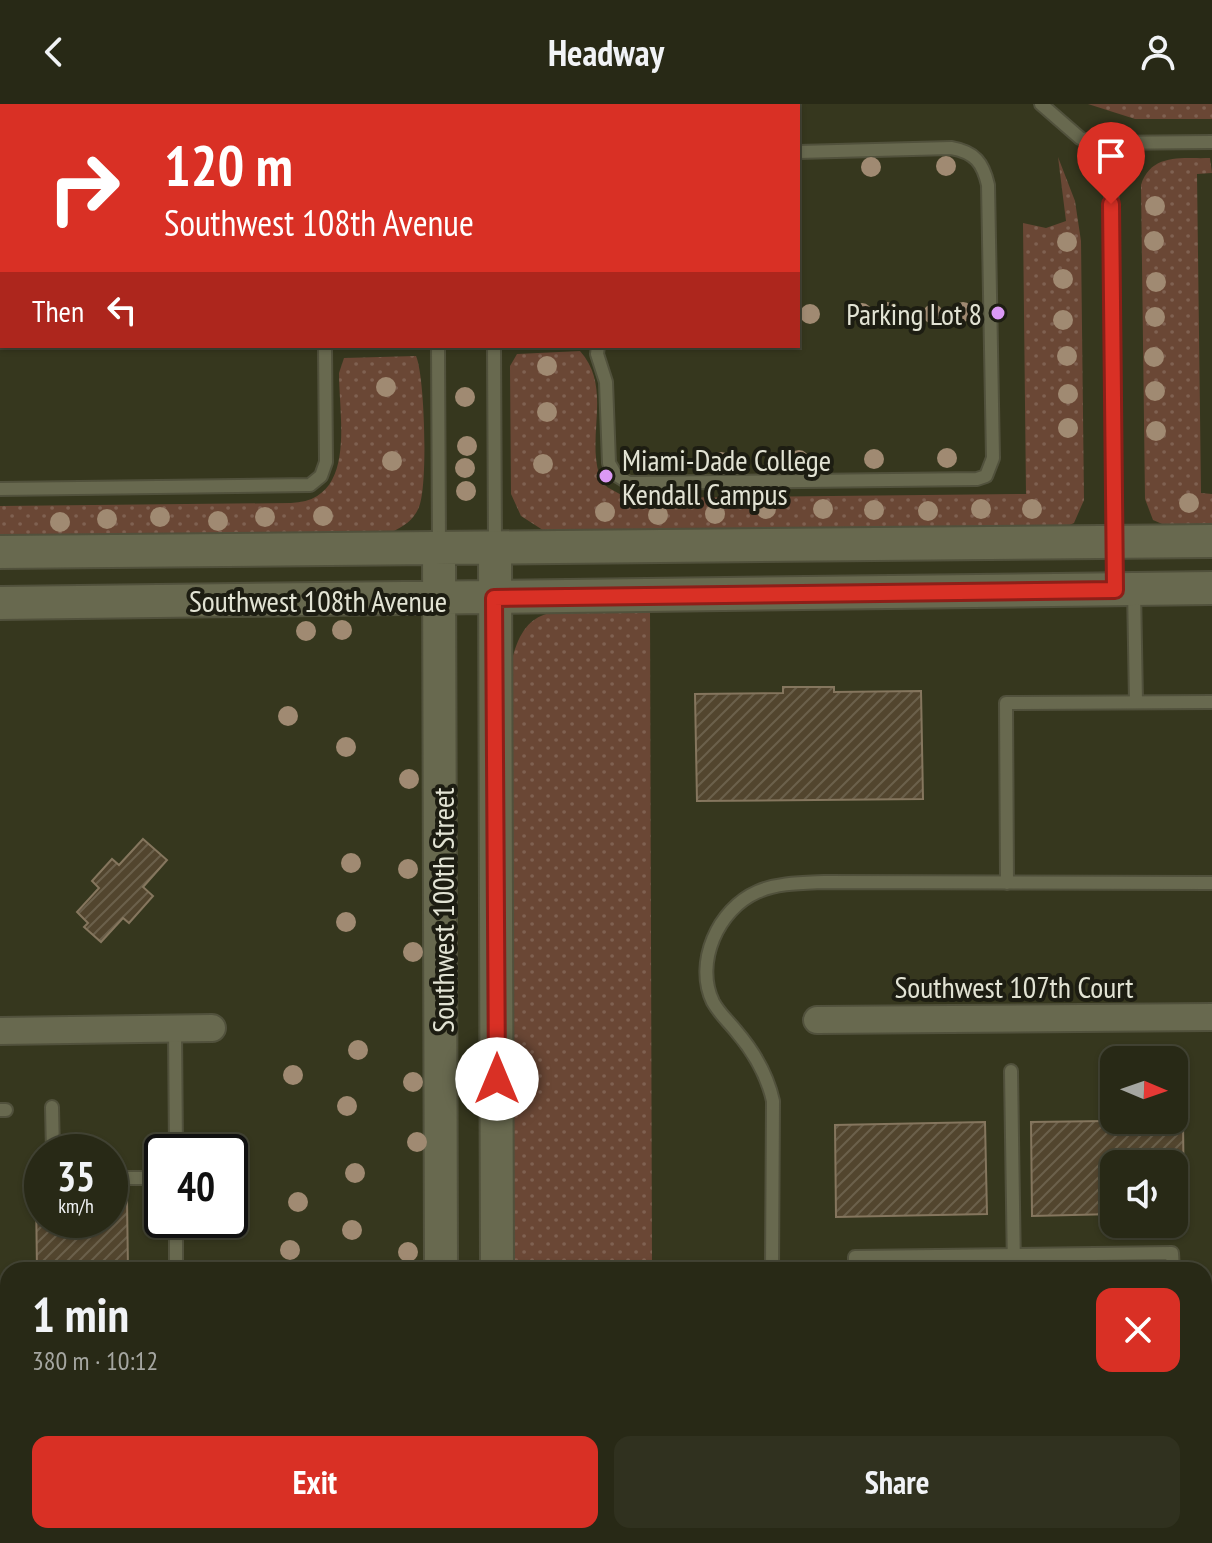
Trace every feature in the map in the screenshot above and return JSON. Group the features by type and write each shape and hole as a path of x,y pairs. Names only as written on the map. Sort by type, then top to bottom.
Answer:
{"street":[{"name":"Southwest 108th Avenue","path":"0,552 1212,541"},
{"name":"Southwest 100th Street","path":"495,549 497,1262"},
{"name":"Southwest 100th Street","path":"439,550 441,1262"},
{"name":"Southwest 108th Avenue","path":"0,603 1212,588"},
{"name":"Southwest 107th Court","path":"817,1020 1212,1017"},
{"path":"0,1031 212,1028"}],"lane":[{"path":"1041,104 1080,138 1111,144 1212,142"},
{"path":"1111,144 1114,542 1124,590 1136,702"},
{"path":"598,348 606,382 609,463 616,475 629,483 977,479 986,476 993,458 988,185 980,162 964,150 951,148 800,152"},
{"path":"0,489 310,485 321,476 326,462 325,348"},
{"path":"438,348 439,550"},
{"path":"494,348 495,549"},
{"path":"1007,883 1006,703 1212,702"},
{"path":"772,1262 773,1101 761,1066 710,993 707,960 718,929 738,904 774,887 824,882 1212,883"},
{"path":"175,1029 176,1134"},
{"path":"1011,1071 1014,1262"},
{"path":"52,1107 53,1134"},
{"path":"176,1238 176,1262"},
{"path":"855,1262 855,1257 1172,1253 1173,1262"}],"shaded area":[{"path":"1088,104 1212,104 1212,119 1135,119"},
{"path":"1058,157 1075,201 1081,241 1084,500 1074,523 1065,527 549,534 521,516 511,494 510,366 517,354 580,351 590,365 595,380 595,443 599,474 607,487 627,498 1026,494 1023,223 1046,228 1066,221"},
{"path":"1210,158 1212,173 1197,174 1201,493 1212,494 1212,527 1169,527 1153,520 1145,499 1141,185 1152,167 1160,163"},
{"path":"416,356 423,407 422,496 414,516 392,532 0,538 0,506 291,503 312,499 326,488 335,473 340,454 339,373 344,358"},
{"path":"650,609 652,1262 514,1262 511,665 524,630 533,621 557,611"}],"building":[{"path":"783,687 834,687 834,692 921,691 923,799 697,801 695,694 783,693"},
{"path":"143,839 167,860 143,887 153,896 129,923 123,918 101,942 84,927 88,923 77,912 99,888 92,881 112,859 119,865"},
{"path":"1100,1121 1100,1134 1183,1134 1183,1150 1100,1150 1100,1214 1032,1216 1031,1122"},
{"path":"985,1122 987,1214 836,1217 835,1125"},
{"path":"37,1238 128,1238 128,1262 37,1262"}],"place":[{"name":"Parking Lot 8","path":"998,313"},
{"name":"Miami-Dade College Kendall Campus","path":"606,476"}],"route":[{"path":"497,1079 494,598 748,592 1115,590 1111,204"}]}
